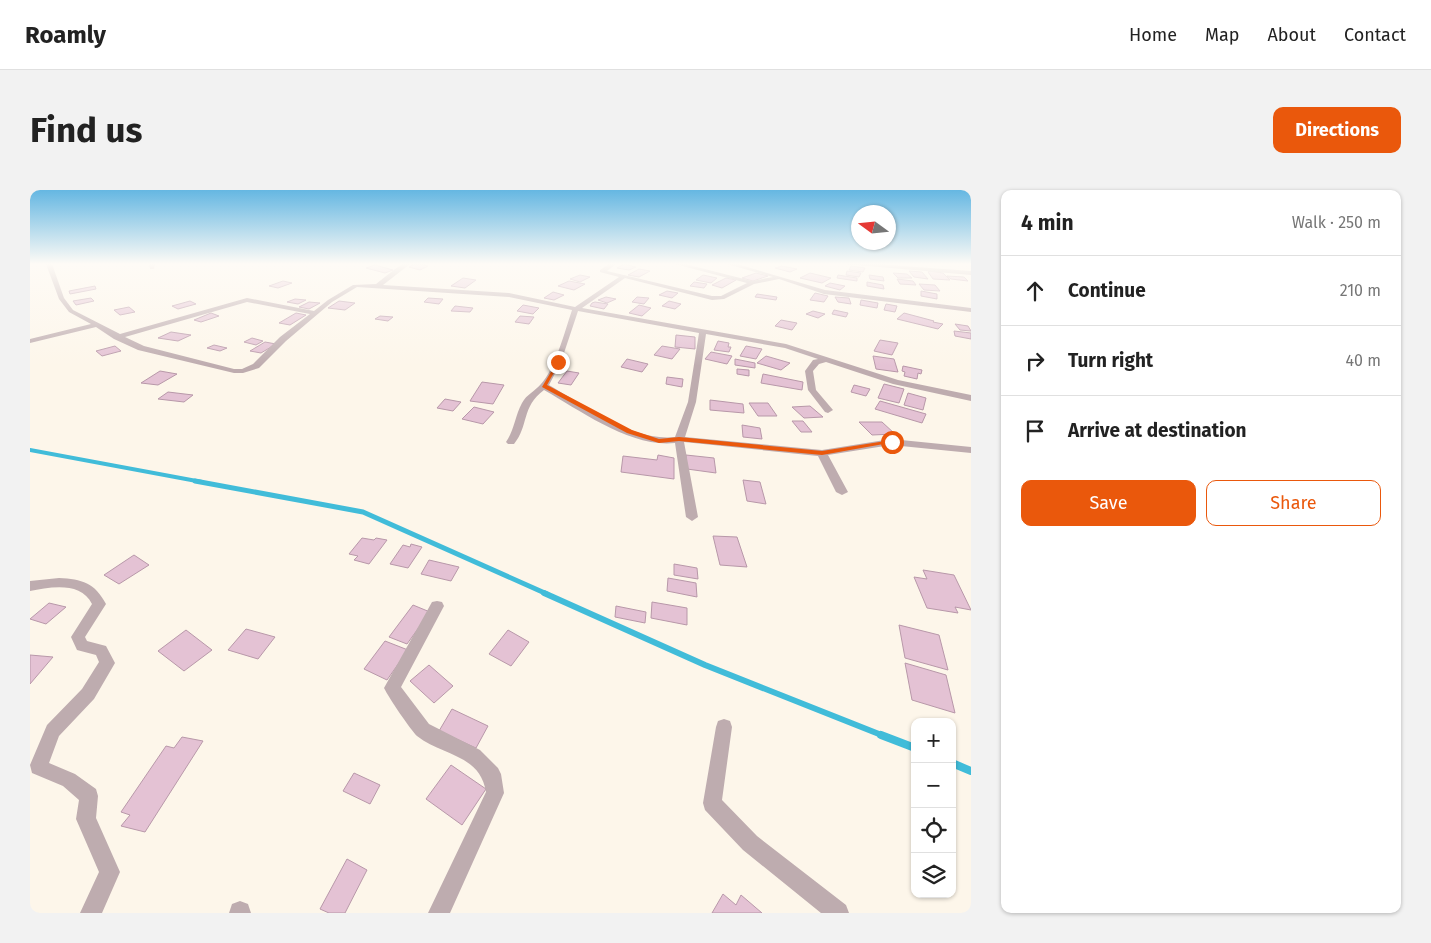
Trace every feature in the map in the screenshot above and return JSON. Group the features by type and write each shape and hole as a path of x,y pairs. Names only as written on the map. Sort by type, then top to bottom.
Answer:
{"street":[{"path":"61,298 71,311 141,348 225,370 244,371 256,366 283,339 335,298"},
{"path":"521,298 786,346 896,382 971,398"},
{"path":"511,442 516,436 519,420 526,402 544,386 560,355 576,309 593,298"},
{"path":"865,298 971,310"},
{"path":"117,337 247,300 315,313"},
{"path":"30,341 96,325"},
{"path":"692,517 679,439 692,402 703,331"},
{"path":"827,359 816,362 809,371 812,390 828,410"},
{"path":"544,386 630,432 659,441 679,439 822,453 892,442 971,450"},
{"path":"822,453 842,492"},
{"path":"30,586 50,583 70,584 87,588 97,595 99,604 78,637 82,646 100,650 108,663 88,694 53,731 38,767 69,780 89,796 86,819 110,872 91,913"},
{"path":"438,606 392,688 423,730 474,756 492,774 495,793 439,913"},
{"path":"724,727 712,803 750,843 838,913"}],"building":[{"path":"91,298 94,301 76,305 73,301"},
{"path":"428,298 443,299 439,304 424,302"},
{"path":"544,298 559,298 554,300"},
{"path":"604,298 616,299 607,303 598,300"},
{"path":"636,298 649,298 644,304 632,302"},
{"path":"760,298 777,298 776,300"},
{"path":"812,298 827,298 824,302 810,300"},
{"path":"835,298 849,298 851,304 838,302"},
{"path":"295,299 306,300 298,304 287,302"},
{"path":"861,300 878,303 877,308 860,305"},
{"path":"190,301 196,304 178,309 172,306"},
{"path":"339,301 355,303 345,310 328,308"},
{"path":"669,301 681,304 675,309 662,306"},
{"path":"309,302 320,303 309,309 299,307"},
{"path":"595,302 608,304 604,309 590,306"},
{"path":"886,304 897,306 895,312 884,310"},
{"path":"523,305 539,308 533,314 517,311"},
{"path":"639,305 651,308 642,316 629,313"},
{"path":"455,306 473,308 470,312 451,311"},
{"path":"129,307 135,312 120,315 114,310"},
{"path":"834,310 848,313 846,317 832,314"},
{"path":"813,311 825,314 818,318 806,314"},
{"path":"211,313 219,316 201,322 194,320"},
{"path":"296,313 306,315 290,325 279,323"},
{"path":"904,313 943,324 938,329 897,319"},
{"path":"380,316 393,317 388,321 375,319"},
{"path":"520,316 534,317 529,324 515,322"},
{"path":"781,320 797,323 792,330 775,326"},
{"path":"955,324 968,326 971,331 960,330"},
{"path":"954,331 971,333 971,339 955,336"},
{"path":"171,332 191,335 178,341 158,338"},
{"path":"676,335 695,337 695,349 675,347"},
{"path":"252,338 263,341 256,345 244,342"},
{"path":"880,340 898,343 892,355 874,351"},
{"path":"718,341 729,343 728,347 731,347 729,352 714,350"},
{"path":"265,342 276,344 261,353 250,351"},
{"path":"214,345 227,348 220,351 207,348"},
{"path":"115,346 121,351 102,356 96,351"},
{"path":"662,346 680,349 672,359 654,355"},
{"path":"746,346 762,349 756,359 740,356"},
{"path":"711,352 732,356 727,364 705,359"},
{"path":"766,356 790,363 781,370 757,363"},
{"path":"873,356 894,359 898,372 876,369"},
{"path":"627,359 648,364 642,372 621,367"},
{"path":"735,359 755,363 755,368 735,365"},
{"path":"903,366 922,370 921,374 918,373 917,379 904,376"},
{"path":"737,369 749,370 749,376 737,374"},
{"path":"160,371 177,374 158,385 141,383"},
{"path":"567,371 579,373 571,385 558,383"},
{"path":"763,374 803,382 802,390 761,383"},
{"path":"667,377 683,379 682,387 666,384"},
{"path":"482,382 504,385 493,404 470,401"},
{"path":"884,384 904,389 899,403 878,398"},
{"path":"854,385 870,389 866,396 851,392"},
{"path":"168,392 193,395 184,402 158,399"},
{"path":"908,393 926,398 923,410 904,405"},
{"path":"445,399 461,402 453,411 437,408"},
{"path":"710,400 743,404 744,413 710,410"},
{"path":"880,401 926,414 922,423 875,409"},
{"path":"749,403 768,403 777,416 758,416"},
{"path":"810,406 823,417 804,418 792,407"},
{"path":"474,407 494,412 483,424 462,419"},
{"path":"792,421 803,421 812,432 801,432"},
{"path":"859,422 882,422 895,434 872,435"},
{"path":"742,425 760,428 762,439 743,437"},
{"path":"658,455 674,458 674,479 621,472 623,456 657,460"},
{"path":"686,455 714,458 716,473 687,469"},
{"path":"743,480 760,482 766,504 747,501"},
{"path":"713,536 737,537 747,567 720,565"},
{"path":"362,538 387,540 369,564 354,560 358,556 349,554"},
{"path":"411,544 422,547 408,568 390,564 403,545 410,547"},
{"path":"134,555 149,565 119,584 104,575"},
{"path":"429,560 459,567 451,581 421,574"},
{"path":"674,564 697,568 698,579 674,575"},
{"path":"923,570 954,575 971,610 955,607 958,613 927,608 914,577 927,579"},
{"path":"668,578 696,583 697,597 667,591"},
{"path":"652,602 687,608 687,625 651,618"},
{"path":"49,603 66,607 46,624 30,619"},
{"path":"413,605 430,612 407,644 389,637"},
{"path":"616,606 646,612 645,623 615,617"},
{"path":"899,625 939,635 948,670 905,658"},
{"path":"246,629 275,637 258,659 228,650"},
{"path":"186,630 212,650 184,671 158,651"},
{"path":"508,630 529,642 511,666 489,654"},
{"path":"385,641 408,650 387,680 364,669"},
{"path":"30,655 53,657 30,684"},
{"path":"905,663 946,675 955,713 912,700"},
{"path":"429,665 453,686 434,703 410,681"},
{"path":"452,709 488,726 476,748 439,731"},
{"path":"182,737 203,741 145,832 121,826 130,815 121,812 166,746 174,748"},
{"path":"451,765 486,789 462,825 426,799"},
{"path":"354,773 380,785 370,804 343,791"},
{"path":"347,859 367,870 345,913 329,913 320,909"},
{"path":"723,894 736,905 741,895 762,913 712,913"}],"waterway":[{"path":"30,450 202,482"},
{"path":"195,481 363,512 547,594"},
{"path":"544,593 705,665 884,736"},
{"path":"881,735 911,746"},
{"path":"956,765 971,771"}],"route":[{"path":"558,362 544,386 580,407 630,432 659,441 679,439 822,453 892,442"}]}
